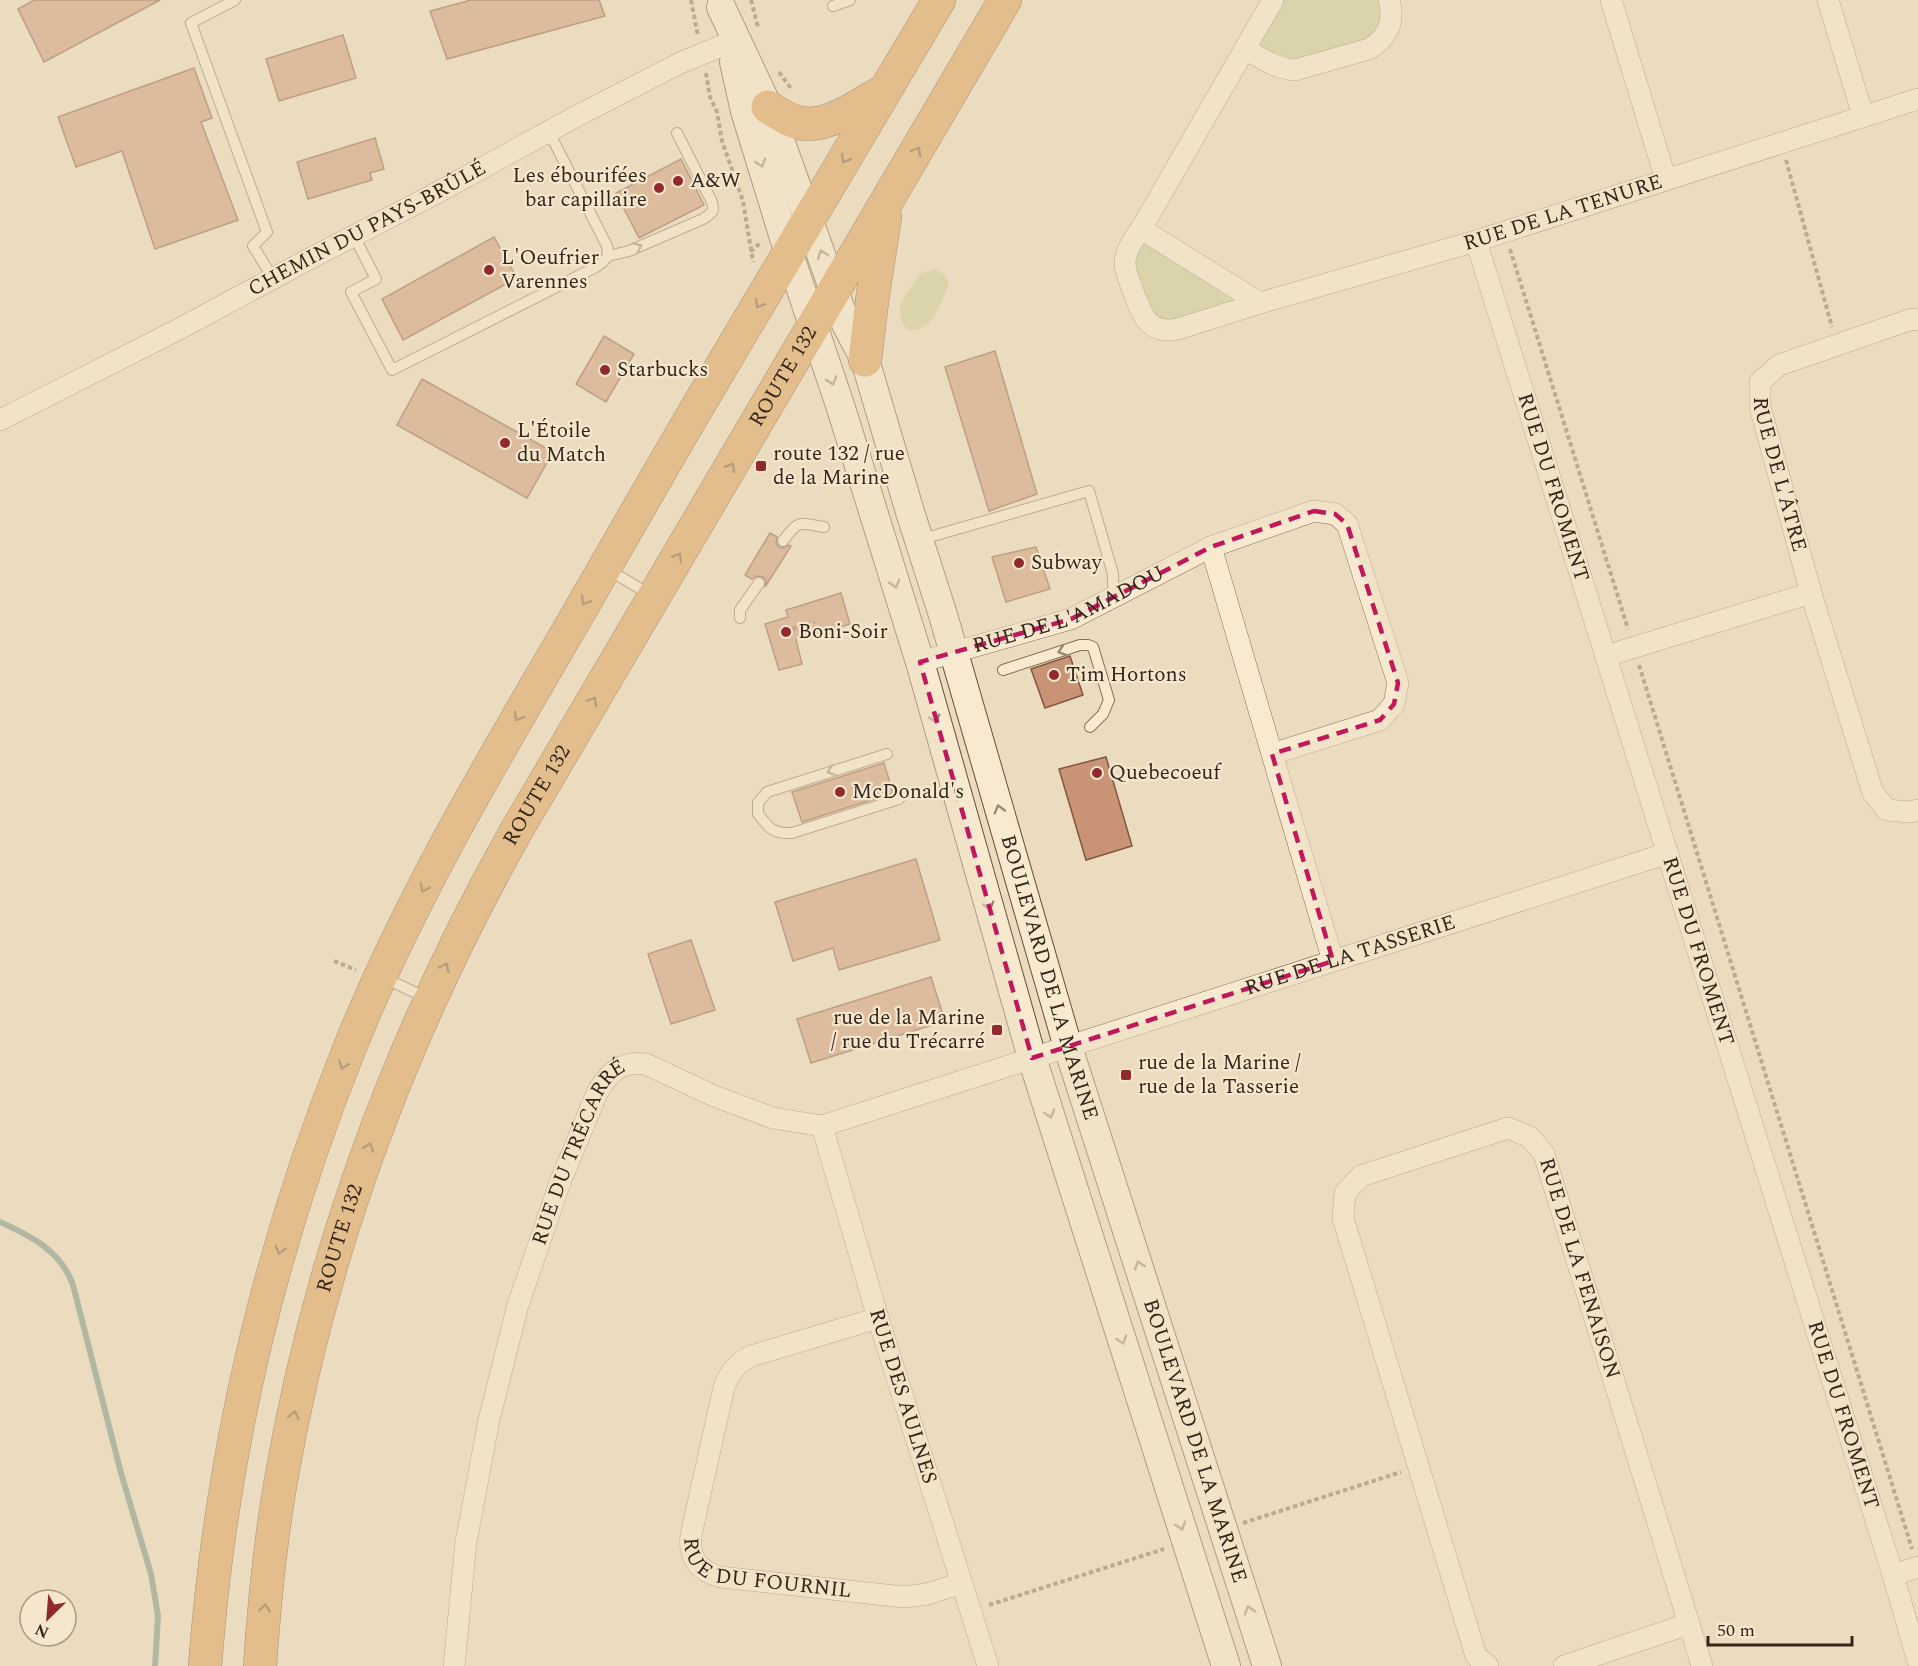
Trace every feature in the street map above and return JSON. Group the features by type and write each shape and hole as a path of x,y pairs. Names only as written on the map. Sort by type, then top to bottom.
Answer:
{"highway":[{"path":"206,1666 214,1570 225,1489 241,1402 262,1312 315,1138 380,976 448,842 716,375 775,248 810,220 939,0"},
{"name":"ROUTE 132","path":"260,1666 280,1487 289,1435 313,1331 341,1233 370,1145 430,999 490,877 1005,0"},
{"path":"768,107 792,121 816,124 829,121 885,90"},
{"path":"865,360 887,202"}],"street":[{"name":"RUE DE LA TENURE","path":"1273,0 1126,254 1126,270 1143,316 1154,327 1170,331 1178,329 1476,241 1918,99"},
{"path":"1245,49 1285,70 1295,70 1369,49 1378,44 1390,26 1392,15 1389,0"},
{"path":"1611,0 1666,180"},
{"path":"1828,0 1863,116"},
{"path":"720,3 742,38"},
{"name":"CHEMIN DU PAYS-BRÛLÉ","path":"0,420 181,328 680,63 742,38"},
{"name":"BOULEVARD DE LA MARINE","path":"742,38 846,324 865,360 1068,1047 1267,1666"},
{"name":"BOULEVARD DE LA MARINE","path":"742,38 745,111 775,248 813,325 840,405 920,662 1032,1058 1226,1666"},
{"path":"1141,229 1260,303"},
{"name":"RUE DU FROMENT","path":"1476,241 1918,1661"},
{"name":"RUE DE L'ÂTRE","path":"1918,320 1912,319 1779,365 1760,382 1760,407 1811,593 1873,793 1887,810 1910,812 1918,810"},
{"name":"RUE DE L'AMADOU","path":"920,662 1071,619 1211,547 1314,511 1335,514 1347,524 1398,683 1394,704 1380,720 1272,754"},
{"path":"1211,547 1333,961"},
{"path":"1606,656 1811,593"},
{"name":"RUE DE LA TASSERIE","path":"1032,1058 1668,853"},
{"name":"RUE DU TRÉCARRÉ","path":"454,1666 466,1542 489,1420 518,1305 561,1180 603,1082 618,1068 635,1063 646,1064 714,1096 773,1118 822,1126 1032,1058"},
{"name":"RUE DES AULNES","path":"822,1126 878,1318 988,1666"},
{"name":"RUE DE LA FENAISON","path":"1488,1666 1476,1656 1343,1218 1344,1193 1361,1176 1508,1128 1530,1137 1544,1154 1702,1666"},
{"name":"RUE DU FOURNIL","path":"878,1318 751,1356 734,1368 724,1387 691,1535 692,1554 702,1569 721,1577 897,1596 927,1594 962,1582"},
{"path":"1893,1575 1918,1567"},
{"path":"1564,1666 1688,1624"}],"lane":[{"path":"235,0 191,23 267,232 253,246 273,278"},
{"path":"834,6 850,0"},
{"path":"354,236 376,279 351,292 392,370 596,267 608,256 607,246 549,132"},
{"path":"608,256 629,252 703,219 713,211 715,207 677,133"},
{"path":"919,540 1089,491 1113,574 1116,596"},
{"path":"783,542 798,524 824,527"},
{"path":"604,568 654,597"},
{"path":"740,618 740,610 759,583"},
{"path":"1002,670 1080,645 1093,647 1109,700 1103,714 1090,728"},
{"path":"887,754 767,792 758,803 758,814 769,828 782,834 792,833 899,799 901,793"},
{"path":"380,976 430,999"}],"path":[{"path":"691,0 695,27"},
{"path":"742,38 751,0"},
{"path":"777,68 788,85 800,97"},
{"path":"710,97 717,112 722,141 743,201 750,251 775,248"},
{"path":"1781,142 1837,345"},
{"path":"1504,231 1918,1567"},
{"path":"792,628 815,622"},
{"path":"1224,1530 1419,1466"},
{"path":"971,1610 1186,1542"}],"highlighted area":[{"path":"1314,511 1335,514 1347,524 1398,683 1394,704 1380,720 1272,754 1333,961 1032,1058 920,662 1071,619 1211,547"}],"green space":[{"path":"1273,0 1389,0 1385,36 1295,70 1245,49"},
{"path":"1141,229 1260,303 1154,327 1126,254"},
{"path":"936,269 945,275 949,283 939,307 924,327 908,330 902,323 901,302 921,273"}],"building":[{"path":"34,0 160,0 44,62 18,9"},
{"path":"471,0 599,0 605,16 447,59 430,11"},
{"path":"343,35 356,78 279,101 266,59"},
{"path":"194,68 212,118 201,122 238,220 155,249 122,151 76,167 58,117"},
{"path":"375,138 384,169 370,173 372,180 308,199 297,162"},
{"path":"681,159 704,205 639,238 616,193"},
{"path":"494,237 517,278 403,340 382,299"},
{"path":"604,336 634,354 606,402 576,384"},
{"path":"995,351 1037,494 989,511 945,367"},
{"path":"422,379 553,452 527,498 397,425"},
{"path":"770,533 777,537 776,543 779,547 791,546 765,587 766,580 763,577 756,576 752,579 745,575"},
{"path":"1036,547 1050,589 1006,602 992,557"},
{"path":"841,593 850,624 796,640 802,664 779,670 765,624 788,617 786,610"},
{"path":"1070,656 1083,695 1045,708 1031,669"},
{"path":"1106,757 1132,846 1086,860 1059,769"},
{"path":"884,763 893,793 802,822 792,792"},
{"path":"916,859 940,940 839,970 833,948 793,961 775,902"},
{"path":"691,940 715,1010 671,1024 648,954"},
{"path":"931,977 945,1021 811,1063 797,1019"}],"waterway":[{"path":"0,1222 44,1246 61,1263 73,1285 121,1473 151,1574 158,1616 155,1666"}],"place":[{"name":"A&W","path":"678,181"},
{"name":"Les ébourifées bar capillaire","path":"659,188"},
{"name":"L'Oeufrier Varennes","path":"489,270"},
{"name":"Starbucks","path":"605,370"},
{"name":"L'Étoile du Match","path":"505,443"},
{"name":"route 132 / rue de la Marine","path":"761,466"},
{"name":"Subway","path":"1019,563"},
{"name":"Boni-Soir","path":"786,632"},
{"name":"Tim Hortons","path":"1054,675"},
{"name":"Quebecoeuf","path":"1097,773"},
{"name":"McDonald's","path":"840,792"},
{"name":"rue de la Marine / rue du Trécarré","path":"997,1030"},
{"name":"rue de la Marine / rue de la Tasserie","path":"1126,1075"}]}
